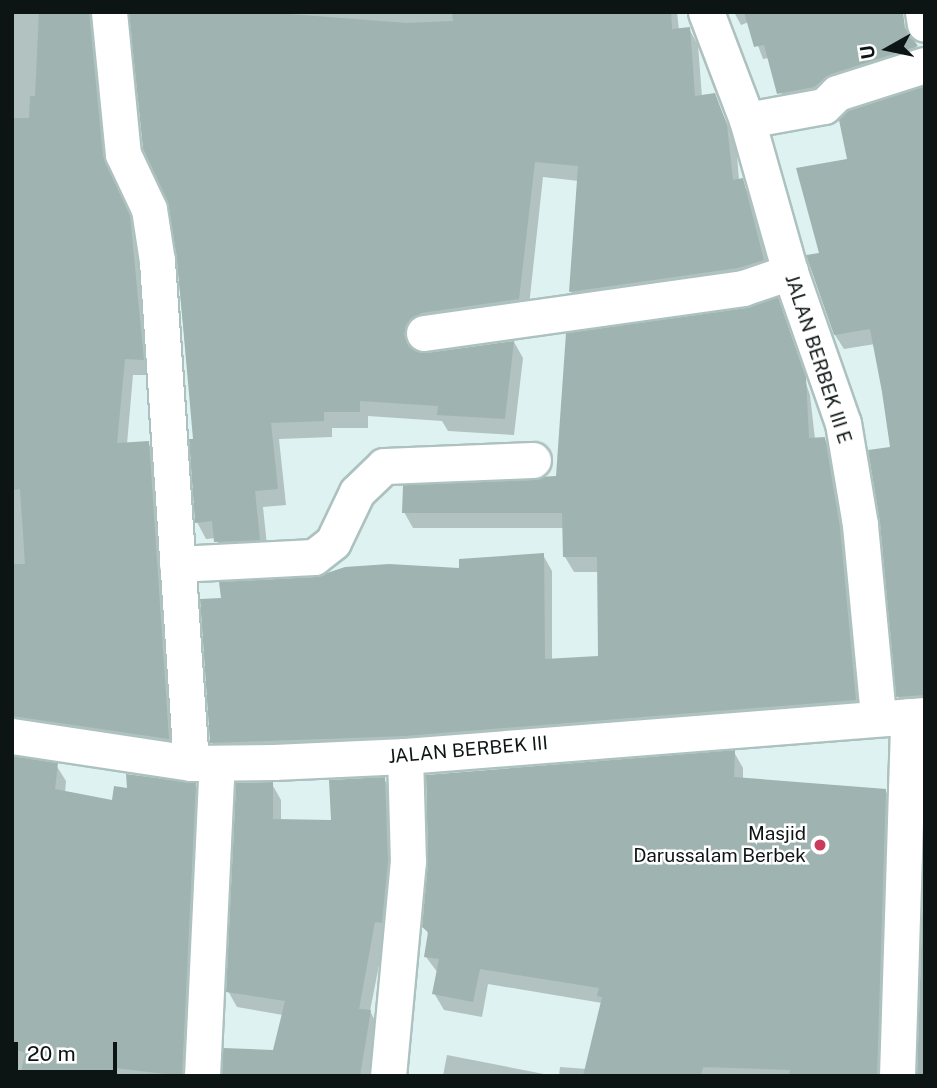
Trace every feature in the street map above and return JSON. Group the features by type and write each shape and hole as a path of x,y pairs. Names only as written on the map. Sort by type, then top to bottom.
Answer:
{"street":[{"path":"109,12 123,154 149,209 157,261 177,564 204,763 202,1076"},
{"name":"JALAN BERBEK III E","path":"706,12 747,120 790,272 843,423 860,525 904,716 897,1076"},
{"path":"923,12 925,24"},
{"path":"747,120 824,106 837,93 925,65"},
{"path":"424,333 743,288 790,272"},
{"path":"177,564 314,557 333,542 357,492 384,466 533,460"},
{"name":"JALAN BERBEK III","path":"12,736 204,763 405,756 904,716"},
{"path":"388,1076 408,862 405,756"}],"building":[{"path":"39,12 89,12 103,156 130,215 144,360 125,359 117,443 149,441 169,739 12,716 12,564 25,564 20,489 12,490 12,118 29,118 30,96 35,96"},
{"path":"129,12 263,12 407,23 453,21 452,12 671,12 672,29 690,27 695,96 715,93 727,125 733,180 743,178 764,260 738,268 569,292 578,166 535,162 519,299 421,313 406,325 404,335 409,346 426,353 514,341 505,419 437,415 438,406 360,401 360,412 324,412 324,421 271,423 278,489 255,491 260,540 214,542 212,521 195,523 189,439 193,439 177,258 167,201 143,149"},
{"path":"744,12 903,12 905,28 918,46 831,74 814,87 777,94 764,45 754,47"},
{"path":"925,86 925,695 896,697 880,523 868,450 890,447 882,392 870,329 834,335 806,255 819,253 796,168 847,159 839,120 848,111"},
{"path":"778,297 806,377 809,438 825,437 840,528 856,700 404,736 210,743 200,599 221,598 219,582 315,577 345,567 389,564 459,568 459,559 544,553 545,659 598,656 597,557 563,557 562,513 402,513 403,485 556,476 566,333 746,308"},
{"path":"735,750 734,777 886,789 877,1076 789,1076 790,1070 703,1067 701,1076 583,1076 602,997 597,996 599,988 480,969 473,1002 432,994 439,959 424,957 428,932 422,927 428,862 426,775"},
{"path":"12,756 58,763 55,789 112,800 114,786 127,788 126,774 196,783 182,1076 115,1068 114,1076 21,1072 25,1053 12,1048"},
{"path":"385,777 388,861 382,923 375,922 359,1009 371,1010 360,1076 222,1076 223,1048 273,1050 285,1001 226,992 236,783 273,782 273,819 331,820 329,780"},
{"path":"925,827 925,1076 917,1076"}],"place":[{"name":"Masjid Darussalam Berbek","path":"820,845"}]}
